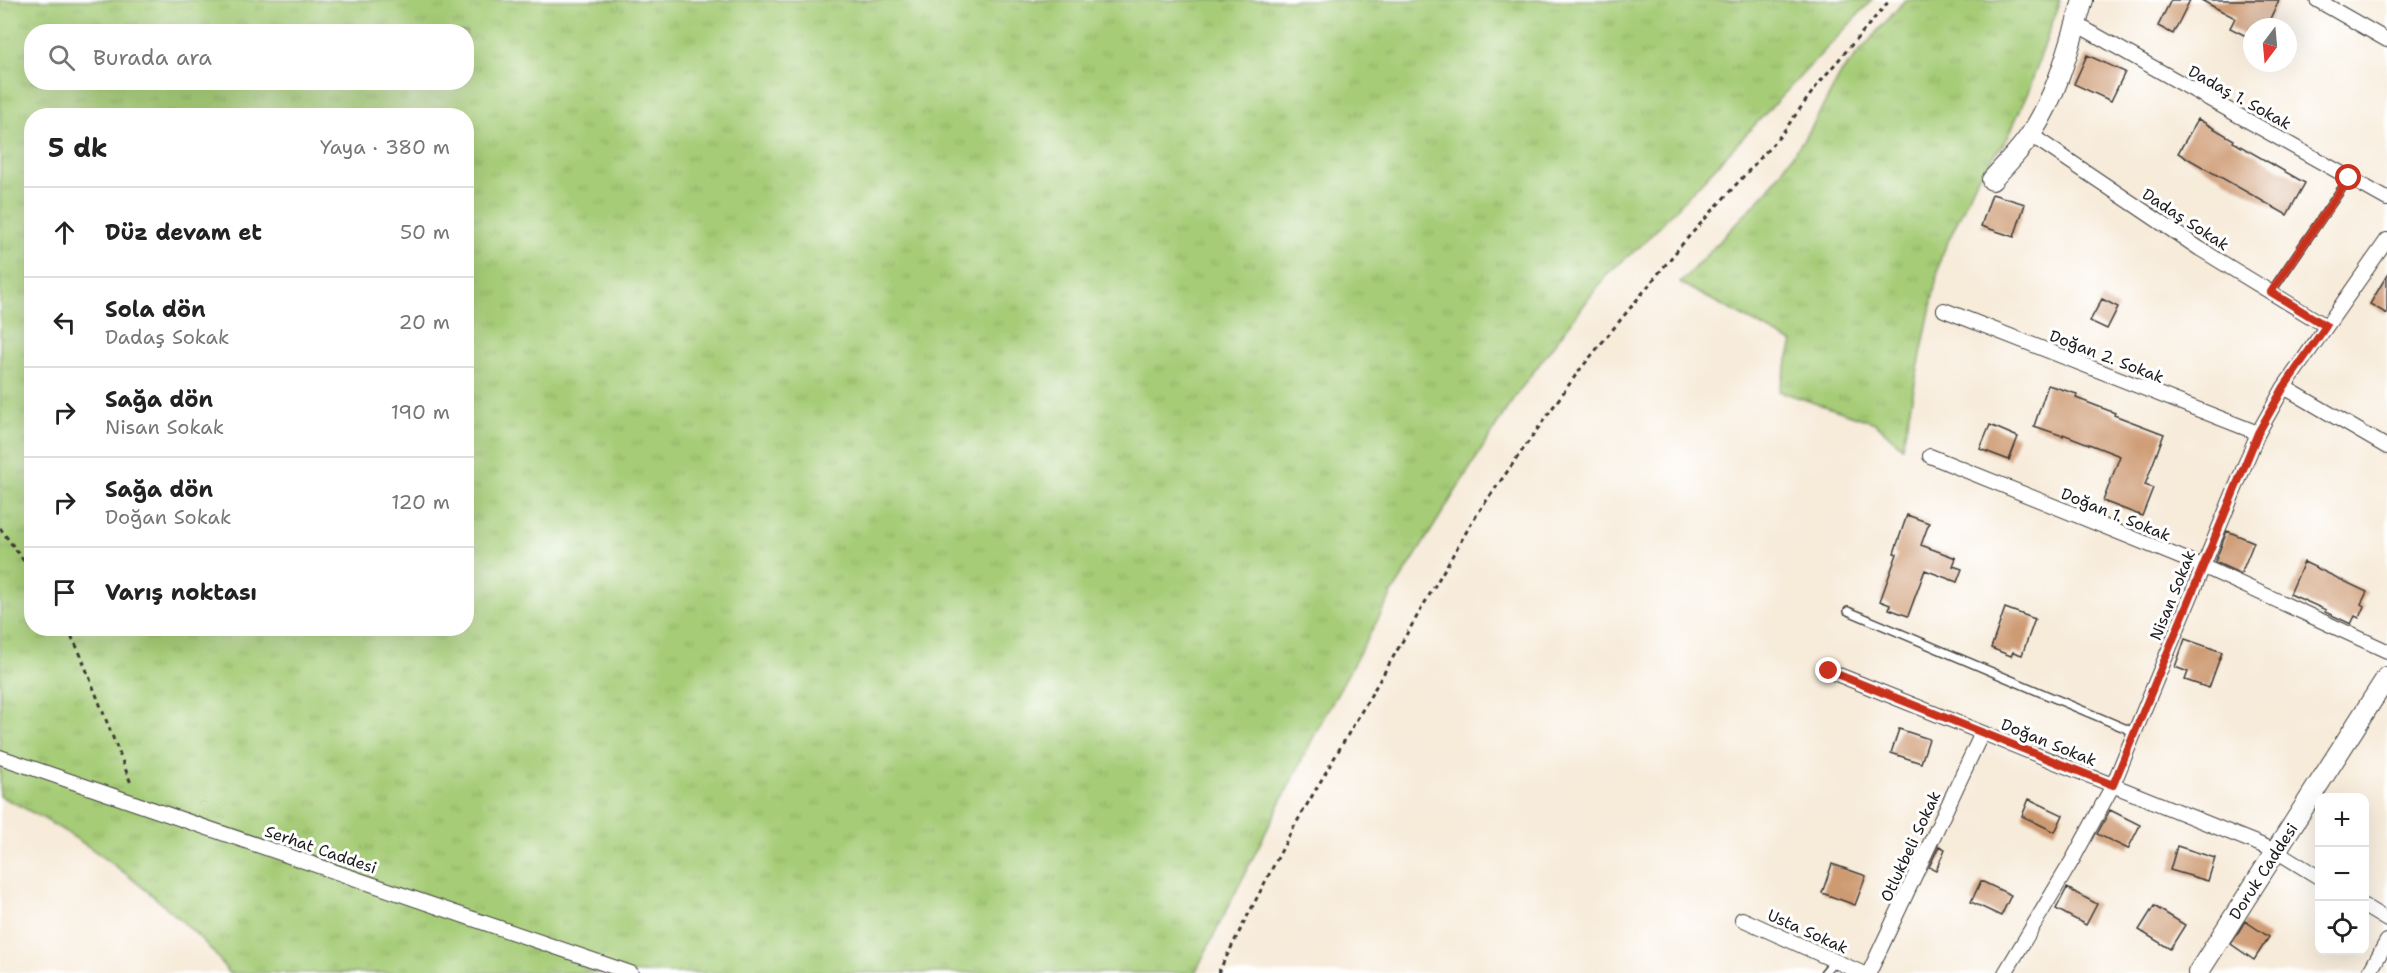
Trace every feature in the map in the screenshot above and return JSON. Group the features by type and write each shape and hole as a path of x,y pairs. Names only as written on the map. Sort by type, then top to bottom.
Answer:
{"street":[{"path":"1992,180 2031,135 2057,80 2083,0"},
{"path":"2317,0 2387,40"},
{"name":"Dadaş 1. Sokak","path":"2076,24 2387,199"},
{"name":"Dadaş Sokak","path":"2031,135 2200,249 2326,326"},
{"name":"Nisan Sokak","path":"2005,973 2073,859 2113,785 2258,433 2284,387 2387,240"},
{"name":"Doğan 2. Sokak","path":"1944,310 2258,433"},
{"path":"2284,387 2387,447"},
{"name":"Doğan 1. Sokak","path":"1930,456 2202,566 2387,651"},
{"name":"Doğan Sokak","path":"1829,671 2276,851 2315,875"},
{"name":"Doruk Caddesi","path":"2198,973 2387,677"},
{"name":"Otlukbeli Sokak","path":"1869,973 1982,733"},
{"name":"Serhat Caddesi","path":"0,757 631,973"},
{"path":"2369,909 2387,920"},
{"name":"Usta Sokak","path":"1742,919 1862,973"},
{"path":"2369,973 2387,941"}],"lane":[{"path":"2271,292 2349,178"},
{"path":"1848,612 2134,732"},
{"path":"1824,973 1834,961"}],"path":[{"path":"1218,973 1291,832 1475,517 1578,372 1684,242 1781,135 1818,84 1890,0"},
{"path":"0,528 24,561"},
{"path":"71,636 139,805"}],"green space":[{"path":"0,0 1872,0 1643,244 1608,273 1513,399 1393,592 1317,730 1195,973 228,973 211,949 197,935 135,881 70,834 0,796"},
{"path":"1905,0 2060,0 2029,90 2007,139 1978,177 1941,257 1902,447 1875,423 1779,391 1793,343 1680,283 1769,189 1810,130 1842,72"}],"building":[{"path":"2171,0 2190,0 2173,34 2158,26"},
{"path":"2201,0 2279,0 2270,18 2243,18 2243,34 2230,28 2235,18"},
{"path":"2087,55 2125,72 2111,101 2074,84"},
{"path":"2198,119 2305,183 2287,215 2178,153"},
{"path":"1992,194 2025,204 2014,237 1981,226"},
{"path":"2387,275 2387,314 2370,304"},
{"path":"2102,299 2118,307 2107,329 2090,321"},
{"path":"2048,385 2077,394 2076,398 2164,434 2145,485 2153,488 2142,516 2103,501 2120,456 2063,434 2063,436 2034,426"},
{"path":"1990,425 2018,437 2009,460 1980,449"},
{"path":"1907,515 1929,523 1921,545 1956,558 1953,566 1962,569 1957,582 1925,570 1908,616 1889,609 1890,605 1880,601 1897,554 1894,553"},
{"path":"2227,531 2254,542 2241,574 2215,562"},
{"path":"2304,562 2367,592 2361,604 2364,606 2359,618 2355,616 2351,624 2290,594"},
{"path":"2005,608 2035,619 2022,655 2013,652 2011,656 1991,648"},
{"path":"2185,639 2222,652 2209,688 2185,680 2188,672 2175,667"},
{"path":"1899,729 1929,739 1921,763 1891,753"},
{"path":"2029,799 2063,815 2055,832 2022,816"},
{"path":"2110,810 2140,825 2128,849 2097,834"},
{"path":"1939,846 1945,849 1936,870 1929,867"},
{"path":"2177,846 2215,858 2208,881 2170,870"},
{"path":"1832,864 1866,876 1855,905 1822,893"},
{"path":"1981,881 2011,895 2001,916 1971,902"},
{"path":"2067,888 2097,904 2086,925 2056,909"},
{"path":"2154,906 2185,925 2170,949 2139,930"},
{"path":"2245,921 2269,937 2254,960 2231,944"}],"route":[{"path":"1829,671 2113,785 2258,433 2284,387 2326,326 2271,292 2349,178"}]}
